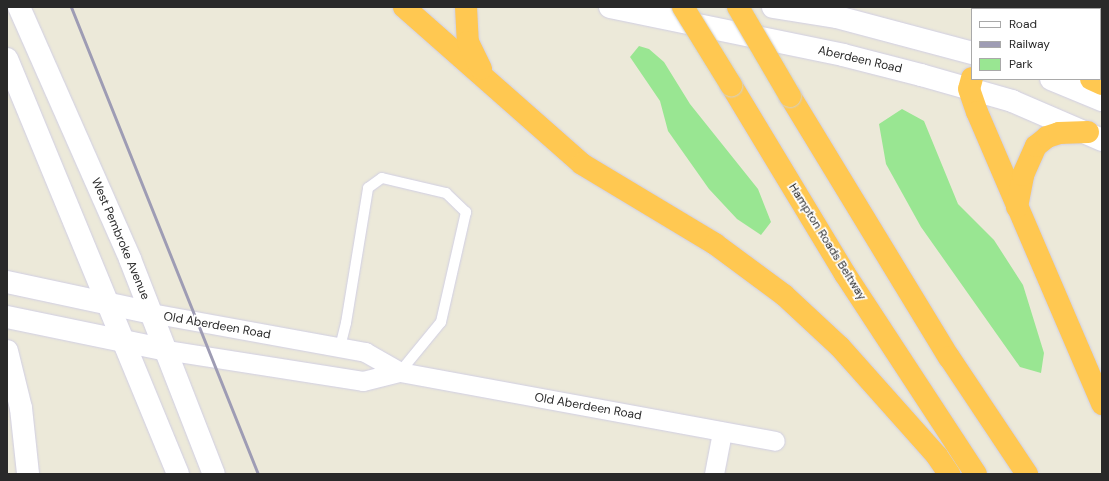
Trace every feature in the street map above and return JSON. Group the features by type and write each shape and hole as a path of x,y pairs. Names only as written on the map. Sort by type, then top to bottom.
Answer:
{"highway":[{"path":"404,7 488,79 523,114 582,164 715,244 784,295 840,347 937,456 949,474"},
{"path":"466,7 468,42 488,79"},
{"name":"Hampton Roads Beltway","path":"683,7 845,274 976,474"},
{"path":"738,7 790,96 949,357 1027,474"},
{"path":"970,83 1017,207 1102,404"},
{"path":"1017,207 1023,175 1036,146 1046,137 1059,133 1095,136"}],"main road":[{"name":"West Pembroke Avenue","path":"19,7 152,313 214,474"},
{"name":"Aberdeen Road","path":"610,7 970,83 1095,136"},
{"path":"772,7 850,20 971,53"},
{"path":"7,59 178,474"},
{"path":"1053,80 1102,100"},
{"name":"Old Aberdeen Road","path":"7,282 152,313"},
{"name":"Old Aberdeen Road","path":"7,317 166,350"},
{"path":"7,351 21,408 28,474"}],"street":[{"name":"Old Aberdeen Road","path":"152,313 365,352 400,372 775,441"},
{"name":"Old Aberdeen Road","path":"166,350 363,381 400,372"},
{"path":"714,474 722,432"}],"lane":[{"path":"340,347 346,323 368,188 382,178 446,194 466,212 441,322 400,372"}],"green space":[{"path":"639,46 649,49 664,62 690,104 758,189 771,222 761,235 737,219 709,189 668,131 660,101 630,57"},
{"path":"902,109 924,121 958,204 994,240 1023,285 1044,353 1041,373 1020,367 921,227 886,164 879,124"}],"railway":[{"path":"71,7 258,474"}]}
